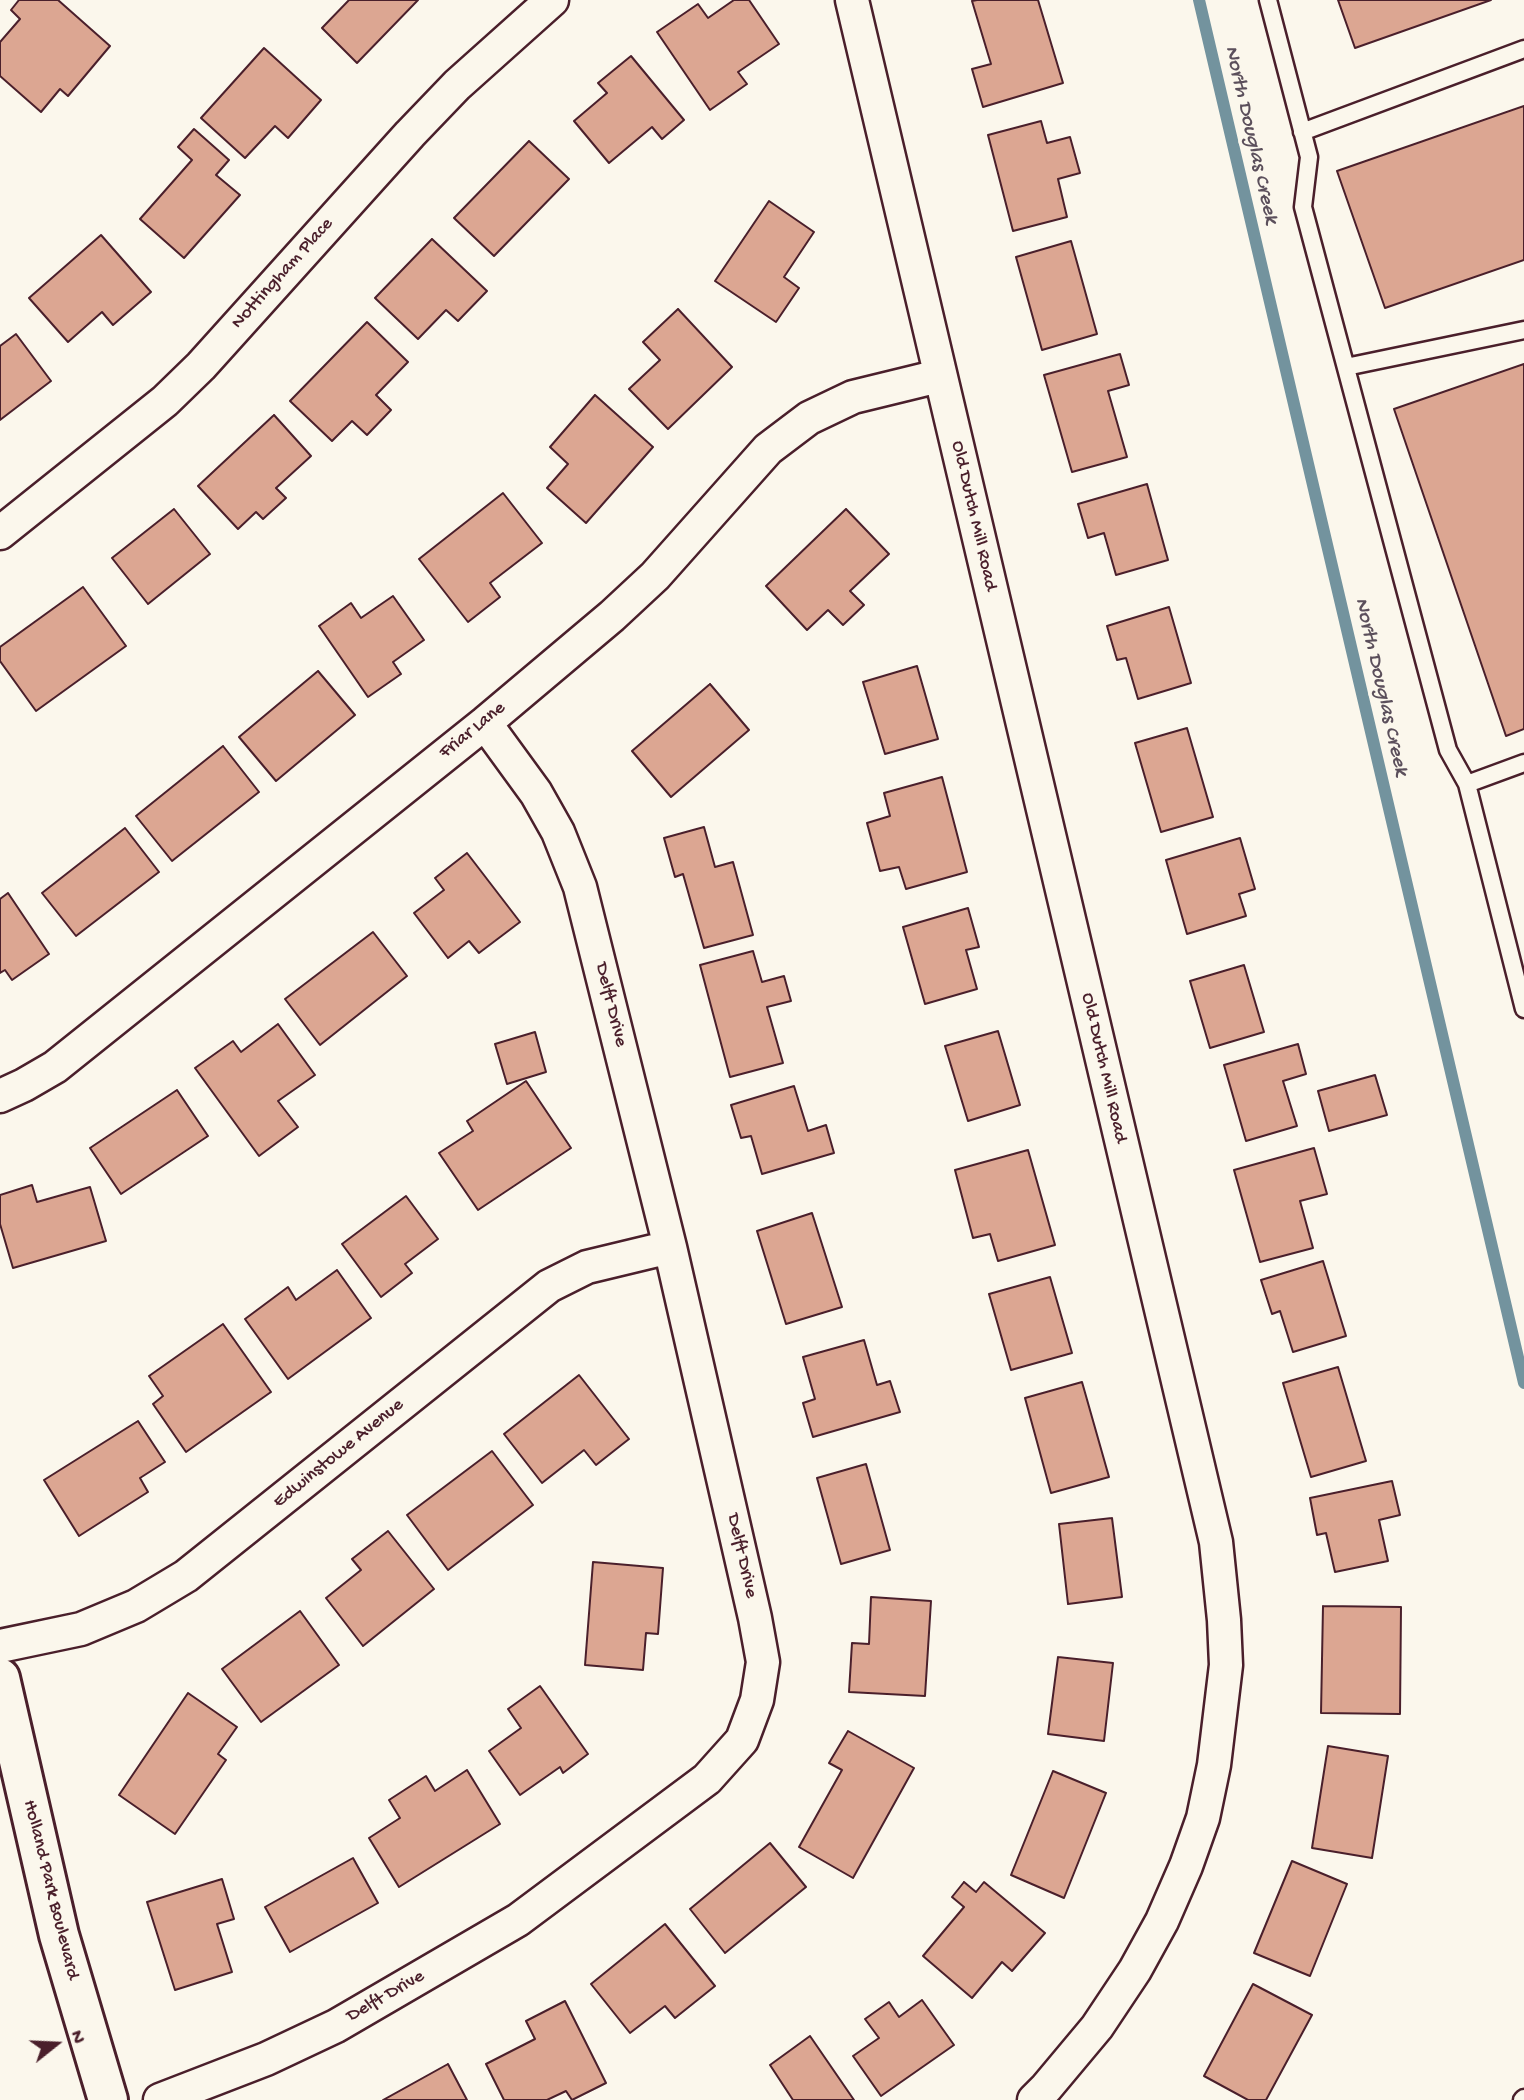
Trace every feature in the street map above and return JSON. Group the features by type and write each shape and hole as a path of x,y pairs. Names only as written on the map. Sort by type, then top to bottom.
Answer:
{"street":[{"name":"Nottingham Place","path":"0,533 165,401 201,366 457,85 552,0"},
{"name":"Old Dutch Mill Road","path":"852,0 1216,1542 1224,1620 1226,1665 1214,1765 1203,1818 1185,1866 1162,1921 1135,1970 1097,2027 1034,2100"},
{"name":"Friar Lane","path":"0,1097 55,1067 485,723 612,617 655,576 768,449 809,418 853,397 939,376"},
{"name":"Delft Drive","path":"160,2100 266,2059 336,2026 519,1920 707,1779 741,1740 757,1700 763,1662 755,1618 670,1247 580,887 558,832 536,793 485,723"},
{"name":"Edwinstowe Avenue","path":"0,1646 81,1629 136,1606 186,1576 549,1286 587,1268 670,1247"},
{"name":"Holland Park Boulevard","path":"0,1678 59,1935 108,2100"}],"lane":[{"path":"1268,0 1309,158 1303,207 1448,750 1467,784 1524,1009"},
{"path":"1302,132 1524,49"},
{"path":"1346,367 1524,330"},
{"path":"1467,784 1524,763"}],"building":[{"path":"19,0 58,0 110,46 68,96 60,89 41,112 0,76 0,42 20,19 11,10"},
{"path":"349,0 418,0 357,63 322,28"},
{"path":"734,0 749,0 779,44 738,72 747,84 710,110 657,32 698,4 708,18"},
{"path":"1038,0 1063,83 983,107 972,69 991,64 972,1"},
{"path":"1338,0 1491,0 1355,48"},
{"path":"264,48 321,100 288,138 275,126 245,158 201,118"},
{"path":"631,56 684,120 662,139 652,127 609,163 574,121 607,93 598,83"},
{"path":"1524,106 1524,260 1385,308 1337,171"},
{"path":"1041,121 1047,143 1070,137 1080,173 1058,179 1067,217 1013,231 988,135"},
{"path":"194,129 229,160 216,175 240,195 184,258 140,219 192,160 178,147"},
{"path":"529,141 569,179 494,256 454,218"},
{"path":"769,201 814,232 784,277 799,288 776,322 715,281"},
{"path":"101,235 151,292 113,325 102,312 68,342 29,298"},
{"path":"432,239 487,291 458,321 446,310 418,339 375,298"},
{"path":"1071,241 1097,334 1042,350 1016,257"},
{"path":"678,309 732,367 668,429 629,389 660,360 643,342"},
{"path":"367,322 408,362 376,395 391,410 367,435 352,421 332,441 290,401"},
{"path":"16,334 51,381 0,420 0,346"},
{"path":"1120,354 1129,385 1108,391 1127,457 1072,472 1044,375"},
{"path":"1524,364 1524,729 1506,736 1394,409"},
{"path":"595,395 653,447 586,523 547,488 568,464 550,447"},
{"path":"274,415 311,456 276,488 286,498 263,519 256,512 238,529 198,486"},
{"path":"1147,484 1168,560 1116,575 1104,533 1088,538 1078,504"},
{"path":"503,493 542,543 490,583 500,597 468,622 419,559"},
{"path":"174,509 210,554 148,604 112,558"},
{"path":"846,509 889,554 850,591 864,605 843,625 828,610 807,630 766,586"},
{"path":"83,587 126,646 36,711 0,661 0,647"},
{"path":"393,596 424,640 393,662 401,674 368,697 319,626 351,603 361,618"},
{"path":"1169,607 1191,683 1138,699 1126,658 1117,660 1107,626"},
{"path":"917,666 938,739 885,754 863,682"},
{"path":"318,671 355,715 276,781 239,737"},
{"path":"710,684 749,730 671,797 632,751"},
{"path":"1187,728 1213,817 1161,832 1135,743"},
{"path":"223,746 259,792 172,861 136,816"},
{"path":"942,777 967,872 906,889 899,867 880,871 867,823 890,816 884,793"},
{"path":"704,827 715,867 733,862 753,935 704,948 683,874 675,877 664,838"},
{"path":"125,828 159,872 76,936 42,893"},
{"path":"1240,838 1255,889 1239,894 1246,916 1187,934 1166,860"},
{"path":"467,853 520,922 479,953 469,941 448,958 414,913 444,890 435,878"},
{"path":"8,893 49,954 12,980 5,970 0,973 0,899"},
{"path":"968,908 979,947 966,950 977,989 925,1004 903,927"},
{"path":"373,932 407,976 320,1045 285,999"},
{"path":"753,951 762,982 784,976 791,1001 767,1007 783,1063 730,1077 700,965"},
{"path":"1244,965 1264,1032 1210,1048 1190,981"},
{"path":"278,1024 315,1075 278,1101 298,1127 259,1156 195,1068 233,1041 241,1052"},
{"path":"998,1031 1020,1105 968,1121 945,1046"},
{"path":"535,1032 546,1072 507,1084 495,1044"},
{"path":"1298,1044 1306,1074 1283,1081 1297,1126 1246,1141 1224,1065"},
{"path":"1375,1075 1387,1115 1329,1131 1318,1091"},
{"path":"526,1081 571,1148 478,1210 439,1153 473,1131 467,1121"},
{"path":"794,1086 808,1131 826,1125 834,1153 762,1174 751,1136 741,1138 731,1105"},
{"path":"177,1090 208,1136 121,1194 90,1148"},
{"path":"1314,1148 1327,1194 1300,1201 1313,1248 1260,1262 1234,1170"},
{"path":"1028,1150 1055,1245 998,1261 990,1234 973,1238 955,1170"},
{"path":"32,1185 37,1202 90,1187 106,1241 13,1268 0,1224 0,1195"},
{"path":"406,1196 438,1239 405,1264 412,1273 381,1297 342,1244"},
{"path":"812,1213 842,1307 786,1324 757,1231"},
{"path":"1323,1261 1346,1336 1293,1352 1280,1311 1272,1314 1261,1280"},
{"path":"337,1270 371,1318 288,1379 245,1319 288,1287 296,1300"},
{"path":"1050,1277 1072,1353 1011,1370 989,1294"},
{"path":"223,1324 271,1392 186,1452 153,1404 163,1396 149,1376"},
{"path":"864,1340 877,1385 890,1381 900,1412 813,1437 803,1403 815,1399 803,1357"},
{"path":"1338,1367 1366,1461 1311,1477 1283,1383"},
{"path":"579,1375 629,1439 596,1465 584,1450 542,1483 504,1434"},
{"path":"1082,1382 1109,1477 1051,1493 1025,1398"},
{"path":"138,1421 165,1462 140,1478 148,1492 79,1536 44,1480"},
{"path":"492,1451 533,1505 448,1570 407,1515"},
{"path":"866,1464 890,1550 841,1564 817,1478"},
{"path":"1392,1481 1400,1515 1379,1520 1388,1561 1335,1572 1326,1533 1317,1535 1310,1498"},
{"path":"1112,1518 1122,1597 1068,1604 1059,1524"},
{"path":"388,1531 434,1589 363,1646 326,1598 361,1570 352,1559"},
{"path":"593,1562 663,1568 658,1634 646,1633 643,1670 585,1665"},
{"path":"871,1597 931,1601 925,1696 849,1692 852,1643 869,1644"},
{"path":"1323,1606 1401,1607 1400,1714 1321,1713"},
{"path":"300,1611 339,1665 261,1722 222,1669"},
{"path":"1058,1657 1113,1663 1104,1741 1048,1734"},
{"path":"540,1686 588,1754 563,1773 560,1767 520,1795 489,1751 521,1728 508,1709"},
{"path":"188,1693 237,1727 218,1754 226,1760 175,1834 119,1795"},
{"path":"848,1731 914,1768 853,1878 799,1847 842,1770 829,1763"},
{"path":"1328,1746 1388,1756 1372,1858 1312,1848"},
{"path":"467,1770 500,1824 399,1887 369,1838 400,1818 389,1800 426,1776 435,1791"},
{"path":"1053,1771 1106,1793 1064,1898 1011,1875"},
{"path":"770,1843 806,1887 725,1953 690,1909"},
{"path":"353,1858 378,1903 290,1952 265,1907"},
{"path":"1292,1861 1347,1884 1310,1976 1254,1953"},
{"path":"222,1879 234,1919 217,1924 232,1972 175,1990 147,1902"},
{"path":"964,1882 976,1892 984,1882 1045,1933 1012,1971 1002,1962 972,1998 923,1956 964,1907 952,1897"},
{"path":"665,1924 715,1986 675,2018 665,2006 630,2033 591,1984"},
{"path":"1253,1984 1312,2015 1266,2100 1248,2100 1204,2076"},
{"path":"922,2000 954,2045 881,2096 853,2056 879,2038 865,2019 889,2002 899,2017"},
{"path":"565,2001 606,2083 572,2100 566,2091 547,2100 504,2100 486,2064 535,2039 526,2021"},
{"path":"810,2036 854,2100 793,2100 770,2065"},
{"path":"448,2064 467,2100 383,2100"}],"waterway":[{"name":"North Douglas Creek","path":"1199,0 1524,1383"}]}
